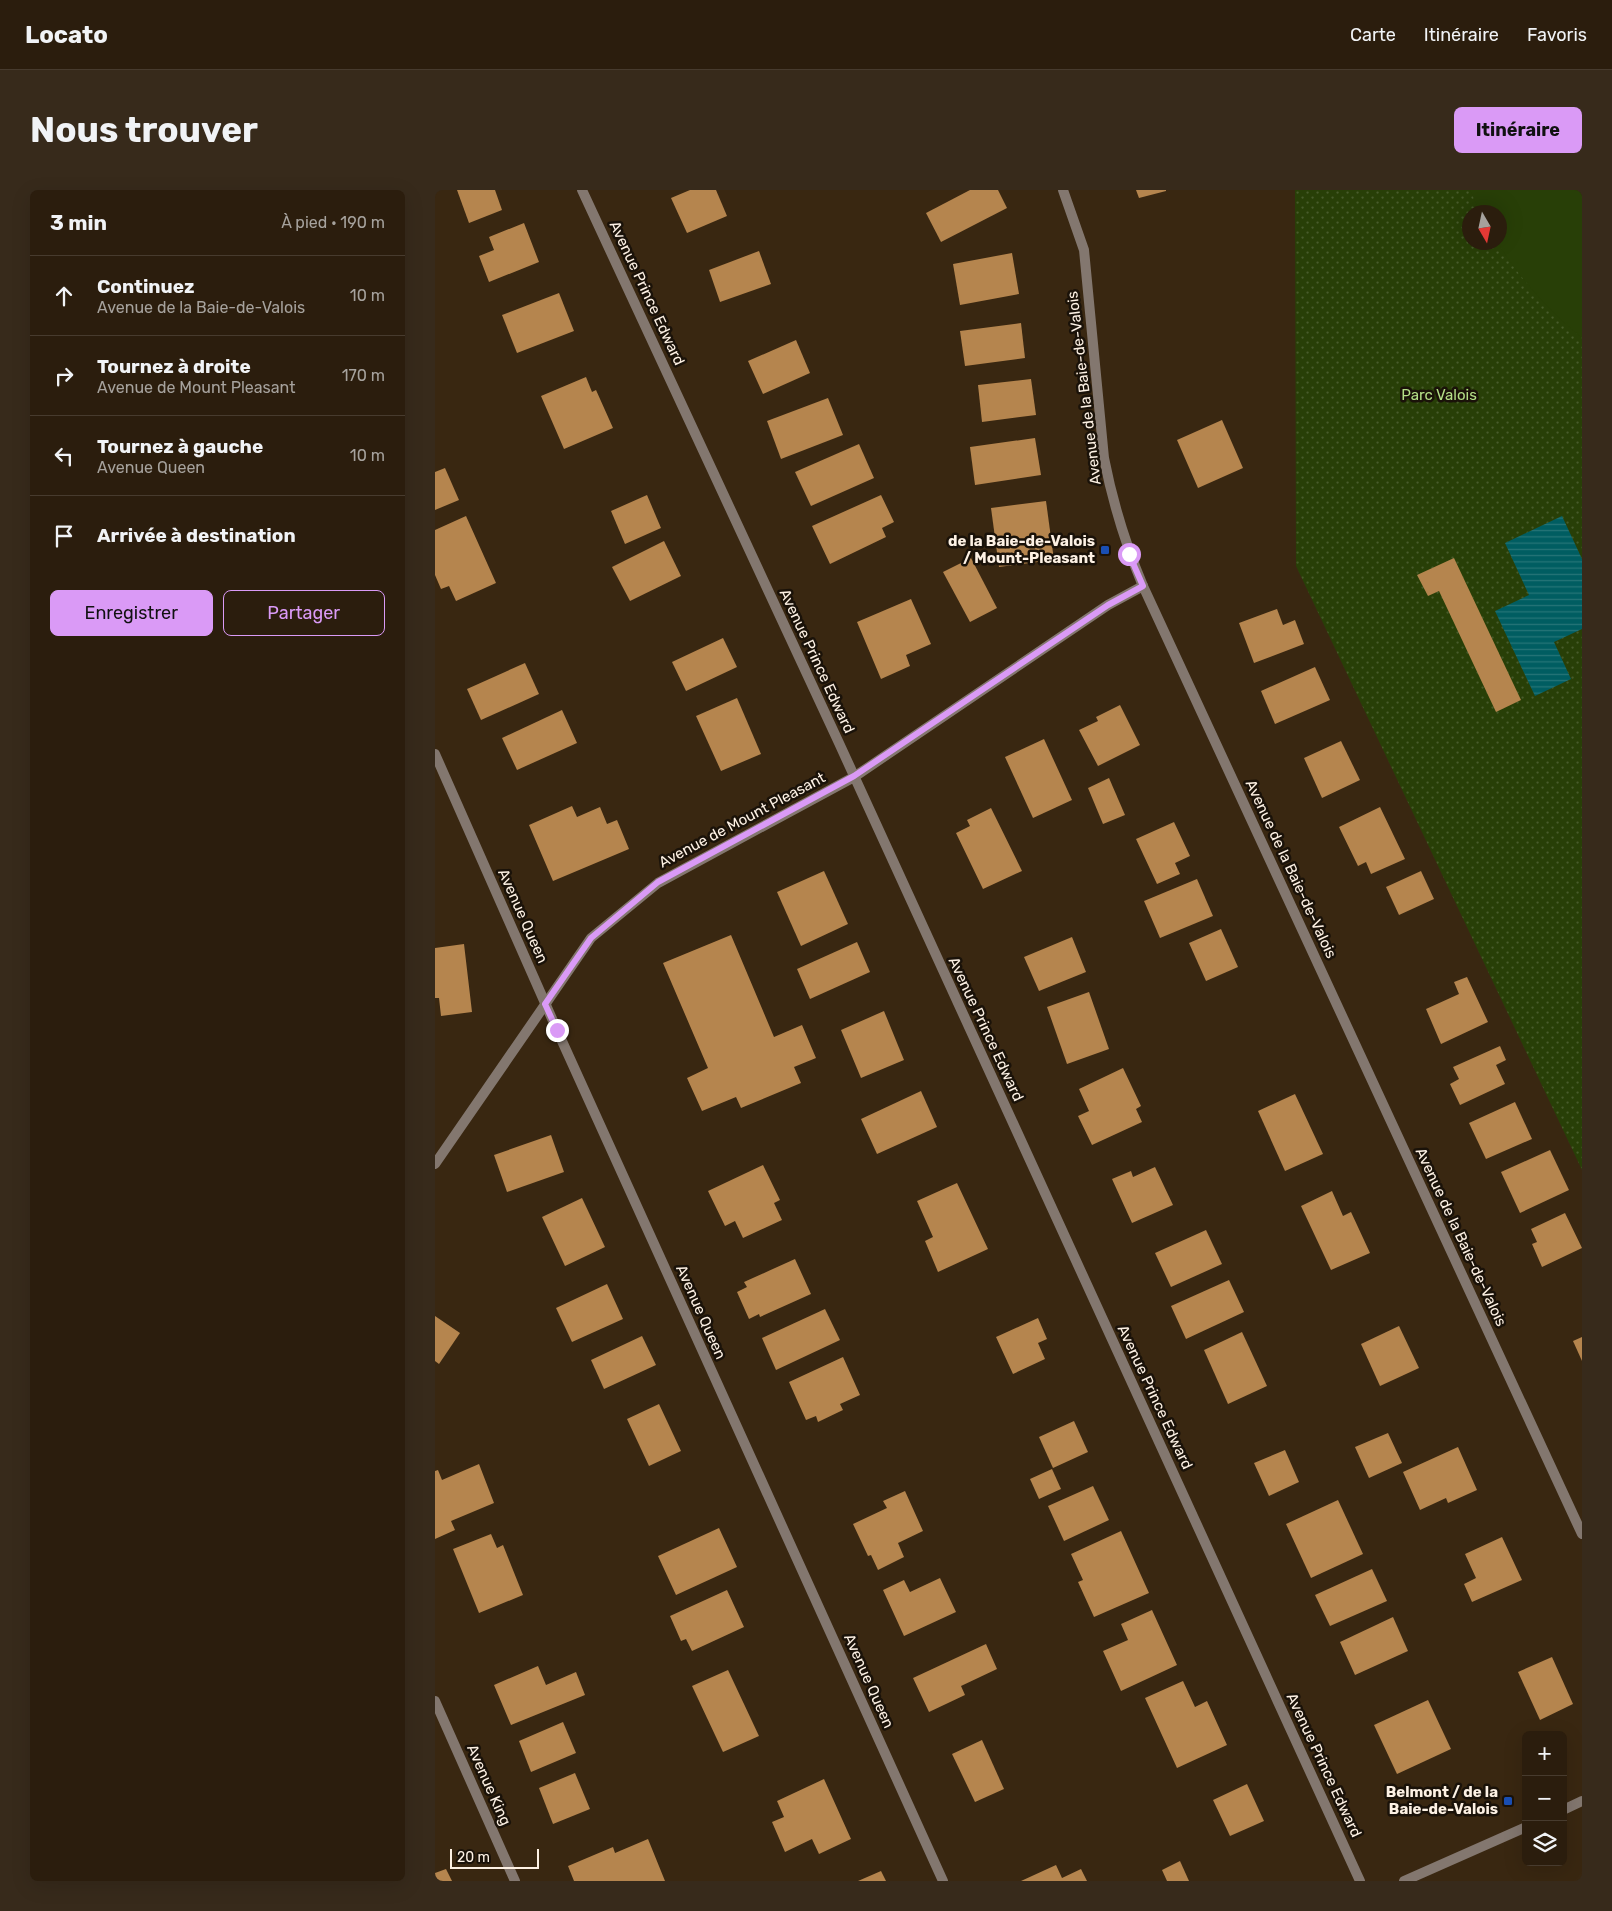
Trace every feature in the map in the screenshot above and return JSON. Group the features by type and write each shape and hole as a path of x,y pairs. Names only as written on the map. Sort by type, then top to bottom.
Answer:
{"street":[{"name":"Avenue Prince Edward","path":"582,190 854,776 1360,1881"},
{"name":"Avenue de la Baie-de-Valois","path":"1063,190 1084,250 1105,458 1125,544 1582,1534"},
{"name":"Avenue de Mount Pleasant","path":"435,1164 591,938 658,882 854,776 1108,605 1143,586"},
{"name":"Avenue Queen","path":"435,754 545,1004 943,1881"},
{"name":"Avenue King","path":"435,1702 515,1881"},
{"path":"1567,1808 1582,1801"},
{"path":"1404,1881 1522,1829"}],"green space":[{"name":"Parc Valois","path":"1295,190 1582,190 1582,1170 1296,566"},
{"path":"1470,190 1582,190 1582,338 1547,306 1526,282 1503,250 1507,250 1507,205 1477,205"}],"water":[{"path":"1562,516 1582,559 1582,629 1554,642 1571,679 1535,696 1495,611 1529,595 1505,543"}],"building":[{"path":"457,190 495,190 502,210 469,223"},
{"path":"690,190 716,190 727,216 687,233 671,198"},
{"path":"970,190 998,190 1007,208 941,242 926,213"},
{"path":"1136,190 1166,190 1166,191 1139,198"},
{"path":"524,223 539,262 489,282 479,256 494,250 489,237"},
{"path":"759,251 771,284 720,302 709,270"},
{"path":"1012,253 1019,294 960,305 953,264"},
{"path":"559,293 574,331 517,353 502,315"},
{"path":"1021,323 1025,358 965,366 960,331"},
{"path":"796,340 810,373 763,394 748,361"},
{"path":"586,377 592,392 596,390 613,428 564,449 541,396"},
{"path":"1031,379 1036,415 982,422 978,385"},
{"path":"828,398 843,435 781,459 767,421"},
{"path":"1222,420 1243,468 1198,488 1177,440"},
{"path":"1035,438 1041,475 975,485 970,447"},
{"path":"859,444 874,478 811,506 795,472"},
{"path":"445,468 459,500 435,510 435,472"},
{"path":"647,495 661,528 625,544 611,511"},
{"path":"881,495 894,522 882,528 886,537 830,564 812,526"},
{"path":"1046,501 1054,560 999,567 991,508"},
{"path":"466,516 496,583 456,601 449,586 441,589 435,575 435,530"},
{"path":"664,541 681,576 630,601 612,567"},
{"path":"971,558 997,608 970,622 943,572"},
{"path":"1454,558 1521,700 1496,712 1439,591 1428,596 1417,575"},
{"path":"911,599 931,644 906,655 910,666 881,679 857,622"},
{"path":"1277,609 1283,625 1295,620 1304,644 1254,663 1239,623"},
{"path":"723,638 737,667 686,691 672,662"},
{"path":"525,663 539,694 481,720 467,689"},
{"path":"1315,667 1330,700 1275,724 1261,691"},
{"path":"737,698 761,754 721,771 696,716"},
{"path":"1120,705 1140,745 1098,766 1079,730 1098,721 1096,717"},
{"path":"562,710 577,743 517,770 502,738"},
{"path":"1044,739 1072,800 1033,818 1005,757"},
{"path":"1341,741 1360,780 1322,798 1304,758"},
{"path":"1109,778 1125,815 1103,824 1088,788"},
{"path":"572,806 577,817 600,807 607,824 617,820 629,849 553,881 529,825"},
{"path":"1380,807 1405,859 1371,874 1366,862 1358,866 1339,827"},
{"path":"991,808 1022,871 983,889 956,833 970,826 967,820"},
{"path":"1174,822 1190,856 1175,863 1180,874 1157,884 1136,839"},
{"path":"824,871 848,924 801,946 777,892"},
{"path":"1421,871 1434,899 1399,915 1386,887"},
{"path":"1197,879 1213,916 1160,938 1144,901"},
{"path":"1221,929 1238,967 1206,981 1189,943"},
{"path":"731,935 774,1037 802,1025 816,1058 794,1067 801,1083 741,1108 736,1097 702,1111 687,1078 708,1068 663,963"},
{"path":"1072,937 1086,972 1039,991 1024,957"},
{"path":"857,942 870,972 810,999 797,969"},
{"path":"464,944 472,1012 441,1016 439,998 435,998 435,948"},
{"path":"1467,977 1488,1022 1441,1044 1426,1009 1459,994 1454,982"},
{"path":"1089,992 1109,1049 1067,1064 1047,1007"},
{"path":"884,1011 904,1060 861,1078 841,1030"},
{"path":"1500,1046 1506,1060 1496,1065 1505,1084 1460,1105 1450,1084 1459,1079 1453,1067"},
{"path":"1123,1068 1141,1106 1136,1109 1142,1122 1092,1145 1078,1116 1089,1111 1079,1089"},
{"path":"921,1091 937,1127 877,1154 861,1119"},
{"path":"1295,1094 1323,1154 1285,1171 1258,1111"},
{"path":"1515,1102 1532,1139 1486,1159 1469,1123"},
{"path":"551,1135 564,1172 507,1192 494,1155"},
{"path":"1550,1150 1569,1190 1520,1213 1501,1172"},
{"path":"763,1165 780,1200 774,1203 782,1220 743,1238 735,1221 725,1226 708,1191"},
{"path":"1155,1167 1173,1205 1132,1223 1112,1179 1131,1171 1133,1177"},
{"path":"957,1183 988,1249 938,1272 925,1241 933,1237 917,1201"},
{"path":"1332,1191 1343,1216 1351,1212 1370,1253 1331,1270 1301,1206"},
{"path":"582,1198 605,1247 565,1266 542,1217"},
{"path":"1565,1213 1582,1248 1542,1267 1532,1244 1537,1242 1531,1229"},
{"path":"1206,1230 1222,1264 1171,1287 1155,1253"},
{"path":"795,1259 811,1294 760,1317 759,1314 749,1319 737,1292 747,1287 744,1282"},
{"path":"1229,1280 1244,1312 1186,1339 1171,1306"},
{"path":"607,1284 623,1319 572,1342 556,1308"},
{"path":"825,1309 840,1340 776,1370 762,1338"},
{"path":"435,1316 460,1333 439,1364 435,1361"},
{"path":"1038,1318 1047,1339 1038,1343 1045,1359 1013,1374 996,1337"},
{"path":"1399,1326 1419,1368 1380,1386 1361,1344"},
{"path":"1242,1332 1267,1386 1228,1404 1204,1350"},
{"path":"642,1336 656,1365 604,1389 591,1360"},
{"path":"1582,1337 1582,1361 1573,1341"},
{"path":"843,1357 860,1395 840,1404 843,1410 818,1422 816,1416 806,1420 789,1382"},
{"path":"659,1404 681,1451 649,1466 627,1419"},
{"path":"1074,1421 1088,1452 1053,1468 1039,1437"},
{"path":"1388,1433 1402,1463 1369,1478 1355,1447"},
{"path":"1458,1447 1477,1490 1448,1503 1446,1498 1420,1510 1403,1472"},
{"path":"1285,1450 1299,1482 1269,1496 1254,1463"},
{"path":"479,1464 494,1503 451,1521 455,1530 435,1539 435,1471 438,1470 442,1480"},
{"path":"1052,1469 1061,1489 1039,1499 1030,1479"},
{"path":"1093,1486 1109,1520 1064,1541 1048,1506"},
{"path":"905,1491 923,1531 898,1543 904,1557 878,1570 871,1555 868,1556 853,1524 887,1508 883,1501"},
{"path":"1338,1500 1363,1554 1311,1578 1286,1524"},
{"path":"719,1528 737,1567 676,1595 658,1556"},
{"path":"1121,1531 1149,1593 1094,1617 1078,1582 1083,1580 1071,1554"},
{"path":"491,1534 497,1548 503,1545 523,1595 479,1613 453,1549"},
{"path":"1502,1537 1522,1580 1472,1602 1464,1584 1476,1578 1465,1554"},
{"path":"1372,1569 1387,1601 1330,1626 1315,1595"},
{"path":"940,1578 956,1612 904,1636 883,1590 904,1580 910,1592"},
{"path":"727,1590 744,1627 692,1651 686,1639 681,1641 670,1616"},
{"path":"1152,1610 1177,1665 1121,1691 1103,1651 1128,1640 1121,1624"},
{"path":"1393,1617 1408,1651 1355,1675 1340,1642"},
{"path":"986,1644 997,1669 961,1686 965,1695 929,1712 913,1678"},
{"path":"1552,1657 1573,1704 1540,1720 1518,1672"},
{"path":"538,1666 546,1685 576,1672 585,1695 511,1725 494,1685"},
{"path":"728,1670 759,1736 723,1752 692,1686"},
{"path":"1183,1681 1195,1707 1207,1701 1227,1745 1177,1768 1145,1698"},
{"path":"1428,1700 1451,1749 1397,1774 1374,1725"},
{"path":"563,1722 576,1753 531,1772 519,1741"},
{"path":"982,1740 1004,1789 975,1802 952,1754"},
{"path":"575,1773 590,1809 553,1824 539,1788"},
{"path":"824,1779 851,1839 819,1854 812,1839 785,1852 772,1822 784,1817 777,1801"},
{"path":"1247,1784 1264,1821 1230,1836 1213,1800"},
{"path":"648,1839 665,1881 574,1881 568,1866 613,1847 615,1853"},
{"path":"1180,1861 1189,1881 1167,1881 1162,1870"},
{"path":"1056,1865 1062,1878 1081,1869 1087,1881 1021,1881"},
{"path":"446,1869 452,1881 435,1881 435,1873"},
{"path":"881,1871 886,1881 858,1881"}],"place":[{"name":"de la Baie-de-Valois / Mount-Pleasant","path":"1105,550"},
{"name":"Belmont / de la Baie-de-Valois","path":"1508,1801"}],"route":[{"path":"557,1030 545,1004 591,938 658,882 854,776 1108,605 1143,586 1129,554"}]}
